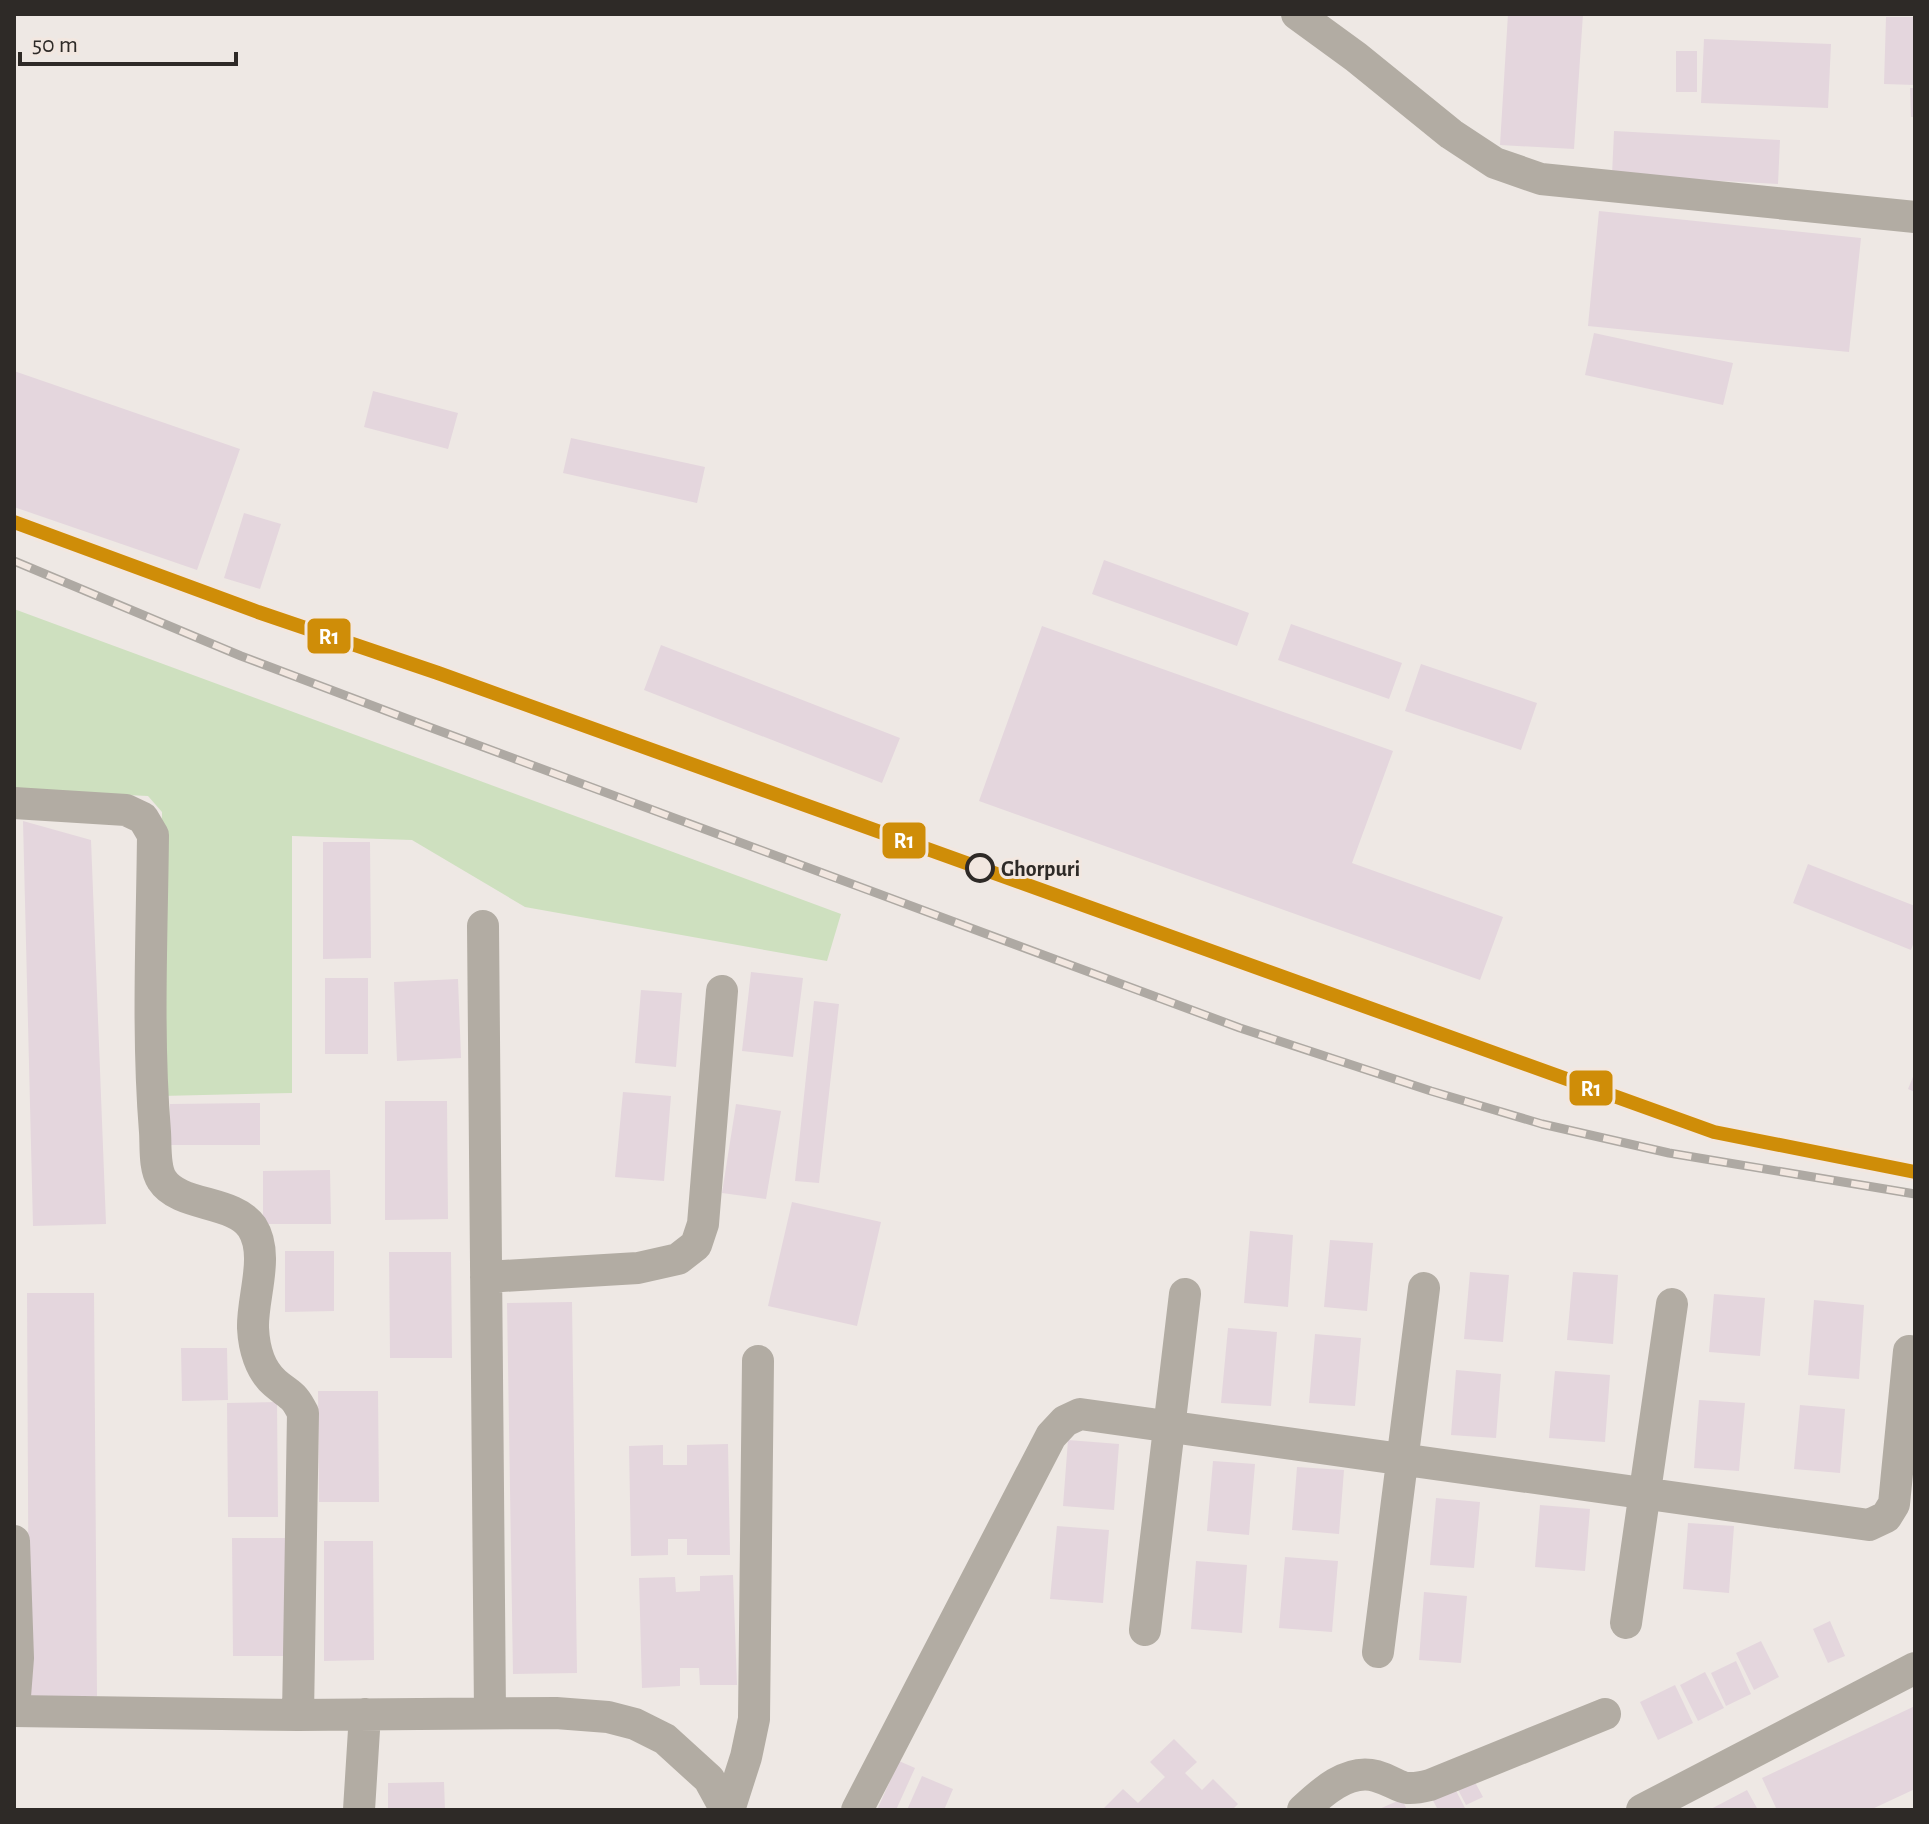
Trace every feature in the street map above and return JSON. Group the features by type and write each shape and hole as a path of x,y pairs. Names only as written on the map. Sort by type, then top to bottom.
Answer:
{"street":[{"path":"1297,14 1451,134 1495,163 1541,179 1915,217"},
{"path":"14,821 14,803 126,810 143,818 153,835 150,1071 157,1162 162,1180 175,1191 233,1212 251,1225 259,1242 253,1329 260,1363 273,1382 295,1397 303,1413 298,1715"},
{"path":"483,926 490,1713"},
{"path":"486,1277 638,1268 678,1259 696,1245 703,1224 722,991"},
{"path":"1378,1652 1424,1288"},
{"path":"1145,1630 1185,1294"},
{"path":"1626,1623 1672,1304"},
{"path":"857,1810 1051,1436 1065,1421 1080,1414 1869,1525 1886,1517 1894,1504 1909,1351"},
{"path":"727,1810 746,1757 754,1719 758,1361"},
{"path":"14,1541 18,1658 14,1710 298,1715 490,1713 608,1717 635,1724 665,1739 709,1779 727,1810"},
{"path":"1642,1810 1915,1668"},
{"path":"359,1810 365,1714"},
{"path":"1303,1810 1335,1784 1356,1776 1374,1775 1410,1790 1430,1785 1605,1714"}],"green space":[{"path":"14,609 841,914 827,961 525,907 412,840 292,836 292,1093 161,1096 162,812 148,796 18,790 14,787"}],"building":[{"path":"1508,14 1583,14 1574,149 1500,145"},
{"path":"1886,17 1915,17 1915,85 1884,84"},
{"path":"1704,39 1831,44 1828,108 1701,103"},
{"path":"1676,51 1697,51 1697,92 1676,92"},
{"path":"1910,88 1915,88 1915,117 1911,117"},
{"path":"1614,131 1780,140 1778,184 1612,175"},
{"path":"1599,211 1861,238 1849,352 1588,326"},
{"path":"1594,333 1733,363 1723,405 1585,375"},
{"path":"14,371 240,449 197,570 14,507"},
{"path":"373,391 458,413 448,449 364,427"},
{"path":"571,438 705,467 697,503 563,473"},
{"path":"244,513 281,524 260,589 224,578"},
{"path":"1104,560 1249,613 1237,646 1092,594"},
{"path":"1291,624 1402,663 1389,699 1278,660"},
{"path":"1042,626 1393,751 1352,863 1503,917 1480,980 979,801"},
{"path":"661,645 900,738 882,783 644,690"},
{"path":"1421,664 1537,703 1521,750 1405,711"},
{"path":"23,821 91,840 106,1224 33,1226"},
{"path":"323,842 370,842 371,958 323,959"},
{"path":"1808,864 1915,906 1915,939 1911,950 1793,903"},
{"path":"751,972 803,978 793,1057 742,1051"},
{"path":"325,978 368,978 368,1054 325,1054"},
{"path":"458,979 461,1058 397,1061 394,982"},
{"path":"641,990 682,993 676,1067 635,1063"},
{"path":"814,1001 839,1004 819,1183 795,1181"},
{"path":"1915,1072 1915,1092 1908,1089"},
{"path":"623,1092 671,1096 664,1181 615,1177"},
{"path":"385,1101 447,1101 448,1219 385,1220"},
{"path":"260,1103 260,1145 170,1145 170,1104"},
{"path":"736,1104 781,1111 766,1199 722,1193"},
{"path":"330,1170 331,1224 263,1224 263,1171"},
{"path":"792,1202 881,1222 857,1326 768,1306"},
{"path":"1250,1231 1293,1235 1288,1307 1244,1303"},
{"path":"1330,1240 1373,1243 1367,1311 1324,1307"},
{"path":"285,1251 334,1251 334,1311 285,1312"},
{"path":"389,1252 451,1252 452,1358 390,1358"},
{"path":"1470,1272 1509,1275 1503,1342 1464,1339"},
{"path":"1573,1272 1618,1275 1613,1344 1567,1340"},
{"path":"27,1293 94,1293 97,1696 29,1696"},
{"path":"1714,1294 1765,1298 1760,1356 1709,1352"},
{"path":"1814,1300 1864,1305 1859,1379 1808,1375"},
{"path":"572,1302 577,1673 513,1674 507,1303"},
{"path":"1228,1328 1277,1332 1271,1406 1221,1403"},
{"path":"1315,1334 1361,1338 1355,1406 1309,1403"},
{"path":"181,1348 227,1348 228,1400 182,1401"},
{"path":"1456,1370 1501,1374 1496,1438 1451,1435"},
{"path":"1555,1371 1610,1375 1605,1442 1549,1438"},
{"path":"318,1391 378,1391 379,1502 319,1502"},
{"path":"1699,1400 1745,1403 1739,1471 1694,1468"},
{"path":"277,1402 278,1517 228,1517 227,1403"},
{"path":"1800,1405 1845,1409 1840,1473 1794,1469"},
{"path":"1068,1440 1119,1444 1114,1510 1063,1506"},
{"path":"728,1444 730,1555 687,1555 687,1539 668,1539 668,1555 631,1556 629,1446 663,1445 663,1465 687,1465 687,1445"},
{"path":"1213,1461 1255,1464 1249,1535 1207,1531"},
{"path":"1297,1467 1344,1470 1339,1534 1292,1530"},
{"path":"1436,1498 1480,1502 1474,1568 1430,1565"},
{"path":"1540,1505 1590,1509 1585,1571 1535,1567"},
{"path":"1688,1523 1734,1526 1729,1593 1683,1589"},
{"path":"1057,1526 1109,1530 1103,1603 1050,1599"},
{"path":"232,1538 287,1538 287,1656 233,1656"},
{"path":"324,1541 373,1541 374,1660 324,1661"},
{"path":"1285,1557 1338,1561 1332,1632 1279,1628"},
{"path":"1196,1561 1247,1565 1242,1633 1191,1629"},
{"path":"733,1575 737,1685 700,1685 699,1668 680,1668 680,1686 642,1688 639,1578 675,1577 676,1592 700,1591 700,1576"},
{"path":"1424,1592 1467,1596 1461,1663 1419,1660"},
{"path":"1830,1621 1845,1656 1828,1663 1813,1629"},
{"path":"1761,1641 1779,1677 1754,1690 1736,1653"},
{"path":"1736,1661 1751,1694 1726,1706 1711,1673"},
{"path":"1705,1672 1724,1708 1698,1721 1680,1685"},
{"path":"1675,1685 1693,1723 1658,1740 1640,1702"},
{"path":"1915,1706 1915,1789 1870,1810 1777,1810 1762,1778"},
{"path":"1174,1739 1197,1762 1185,1773 1202,1790 1213,1779 1238,1804 1232,1810 1102,1810 1123,1789 1138,1803 1165,1777 1150,1762"},
{"path":"899,1761 915,1768 896,1810 877,1810"},
{"path":"1469,1771 1483,1797 1466,1805 1453,1780"},
{"path":"922,1776 953,1789 944,1810 907,1810"},
{"path":"1450,1779 1466,1810 1438,1810 1428,1791"},
{"path":"444,1782 445,1810 388,1810 388,1783"},
{"path":"1747,1790 1758,1810 1709,1810"},
{"path":"1402,1799 1407,1810 1377,1810"}],"railway":[{"path":"14,561 241,656 1240,1028 1542,1124 1669,1153 1915,1194"}],"transit line":[{"name":"R1","path":"14,522 1714,1132 1915,1172"}],"place":[{"name":"Ghorpuri","path":"980,868"}]}
